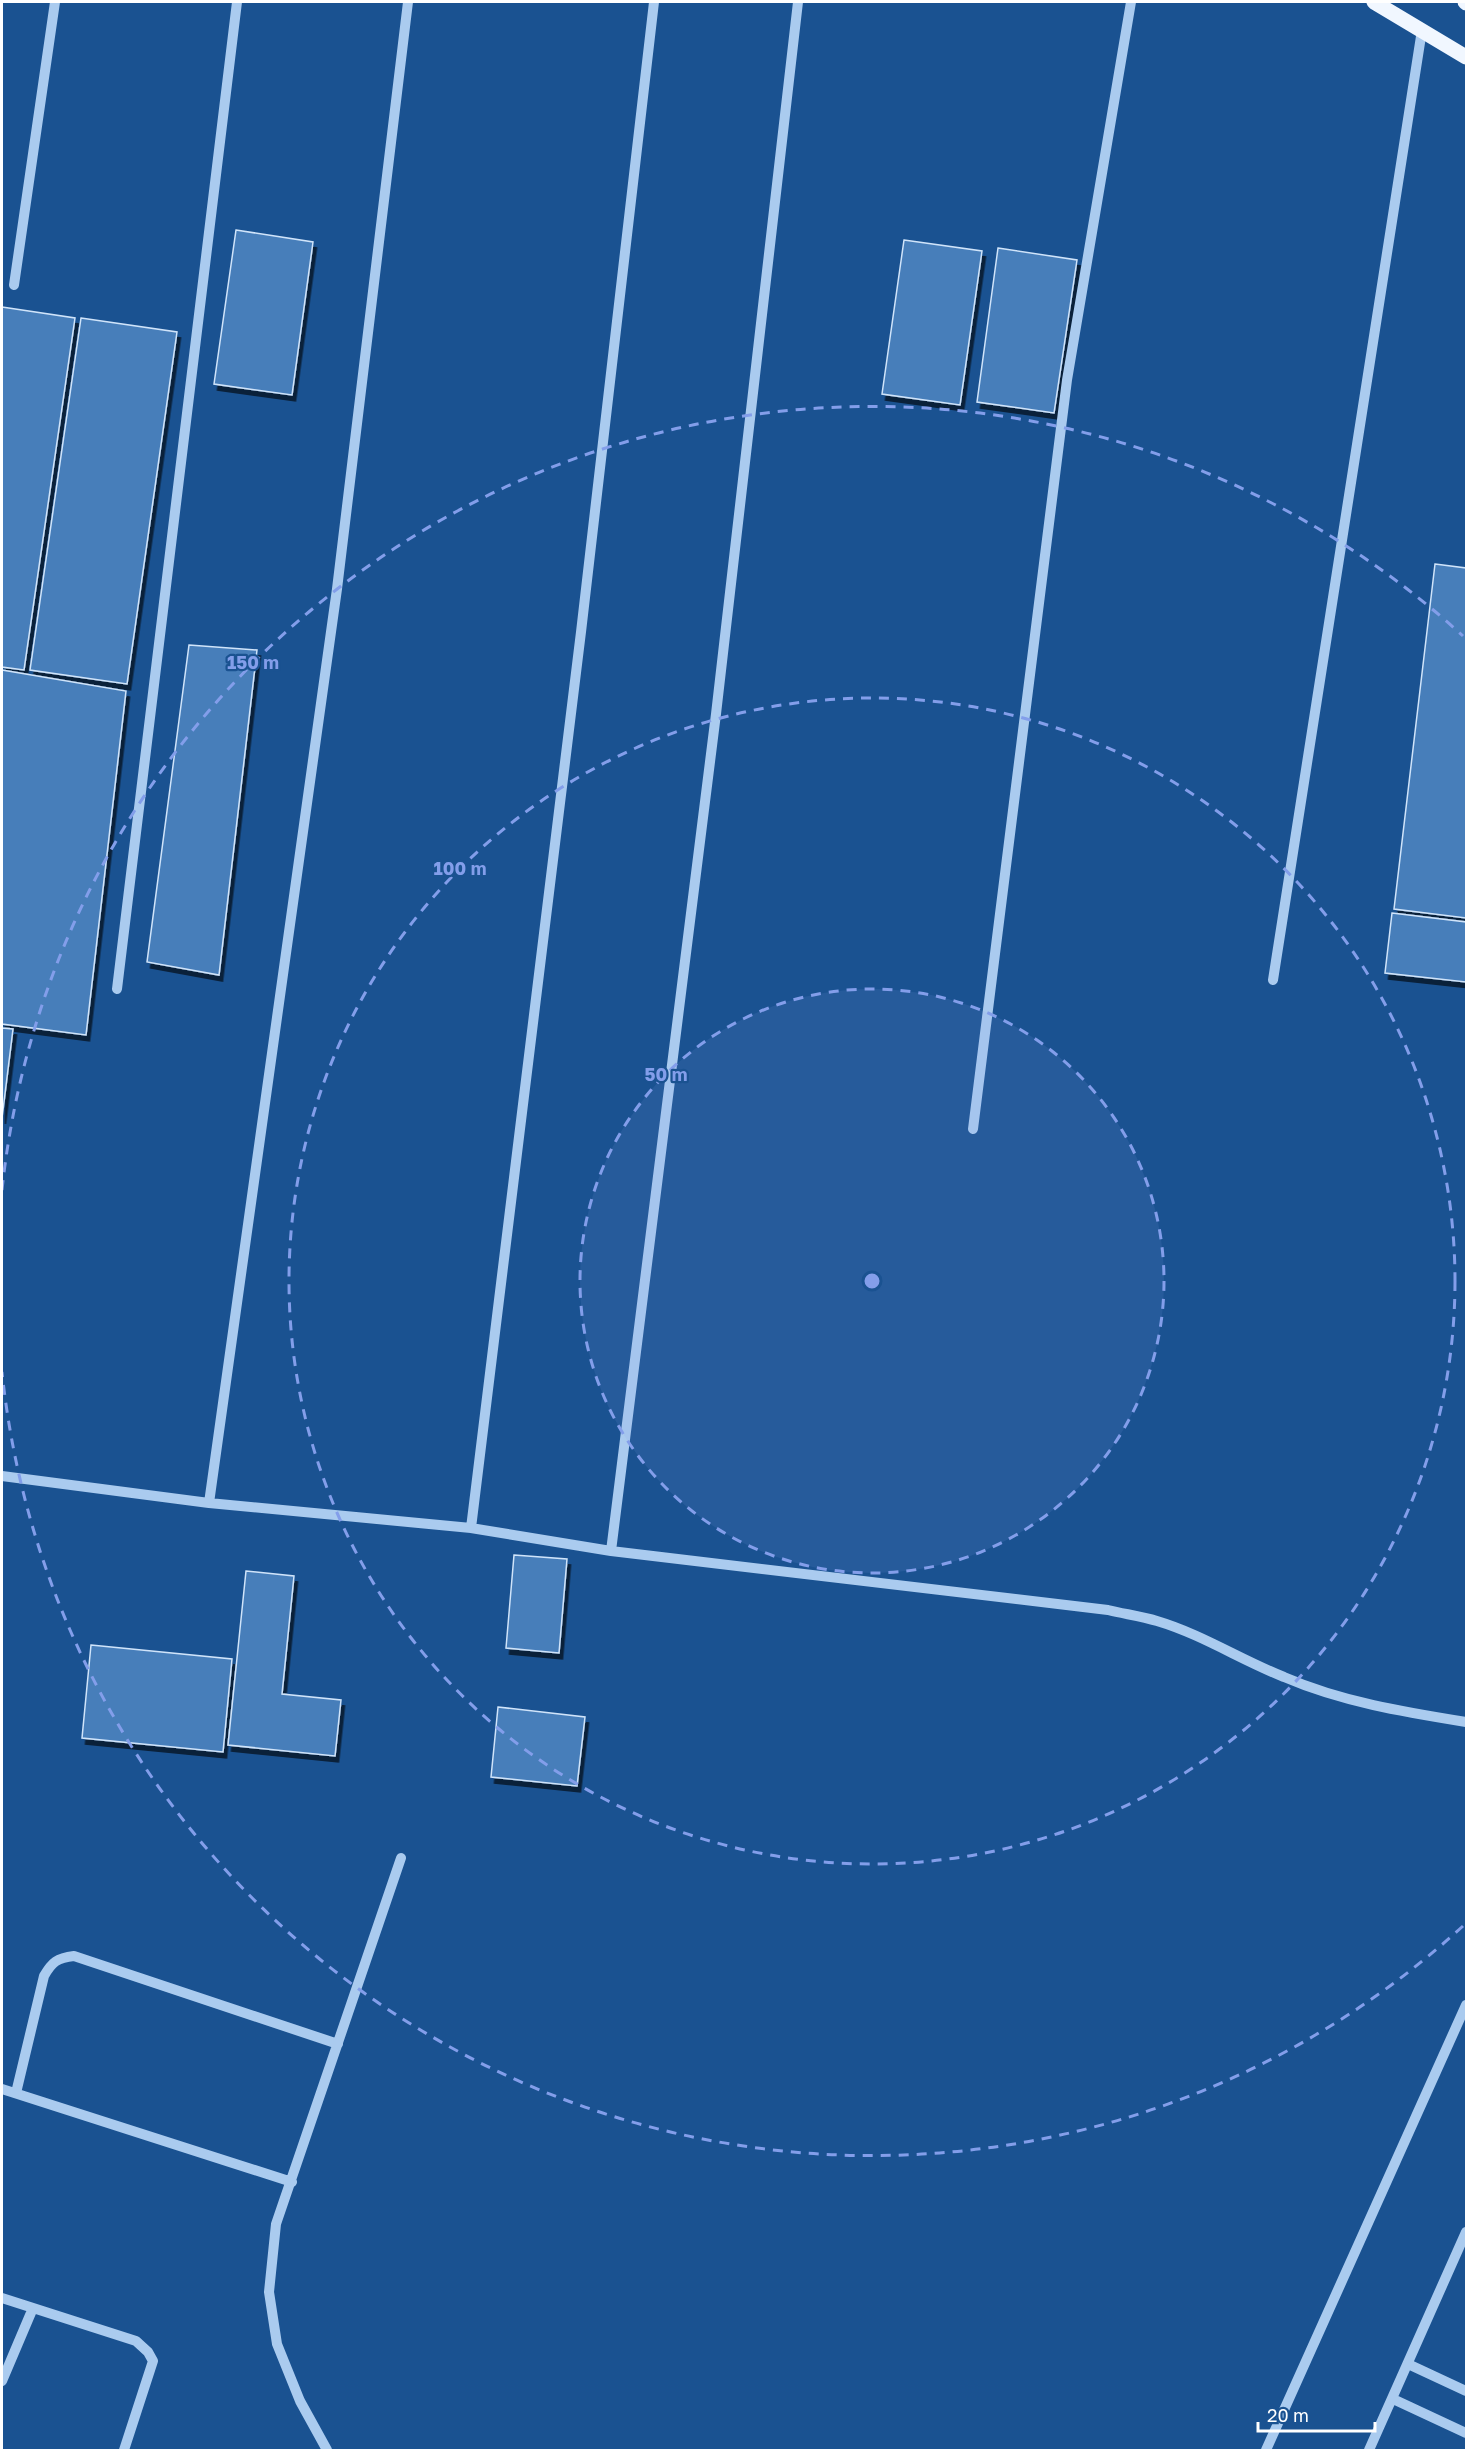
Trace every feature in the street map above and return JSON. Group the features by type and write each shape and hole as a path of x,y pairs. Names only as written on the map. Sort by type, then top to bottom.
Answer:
{"main road":[{"path":"1374,2 1467,57"}],"street":[{"path":"14,285 55,2"},
{"path":"117,989 237,2"},
{"path":"209,1503 336,589 408,2"},
{"path":"471,1528 580,644 654,2"},
{"path":"611,1551 716,714 798,2"},
{"path":"973,1129 1067,380 1131,2"},
{"path":"1273,980 1422,30"},
{"path":"2,1476 209,1503 471,1528 611,1551 1108,1610 1158,1621 1284,1677 1332,1694 1401,1712 1467,1722"},
{"path":"327,2451 300,2402 277,2344 269,2292 276,2224 401,1858"},
{"path":"16,2093 44,1976 51,1964 59,1958 74,1956 338,2044"},
{"path":"1266,2451 1467,2006"},
{"path":"2,2089 292,2182"},
{"path":"1369,2451 1467,2232"},
{"path":"2,2298 136,2341 148,2352 153,2361 124,2451"},
{"path":"2,2381 33,2308"},
{"path":"1408,2364 1467,2391"},
{"path":"1393,2399 1467,2433"}],"building":[{"path":"236,230 313,242 292,395 214,384"},
{"path":"904,240 982,251 960,405 882,394"},
{"path":"998,248 1077,260 1054,413 977,402"},
{"path":"2,307 75,318 24,670 2,667"},
{"path":"81,318 177,332 127,684 30,670"},
{"path":"1435,564 1466,568 1466,918 1394,909"},
{"path":"189,645 257,650 219,975 147,962"},
{"path":"2,670 126,691 86,1035 2,1024"},
{"path":"1392,913 1466,922 1466,982 1385,973"},
{"path":"2,1028 13,1029 2,1118"},
{"path":"514,1555 567,1559 559,1653 506,1648"},
{"path":"246,1571 294,1576 282,1694 341,1700 335,1756 228,1745"},
{"path":"91,1645 232,1659 223,1752 82,1738"},
{"path":"498,1707 585,1717 577,1786 491,1777"}]}
